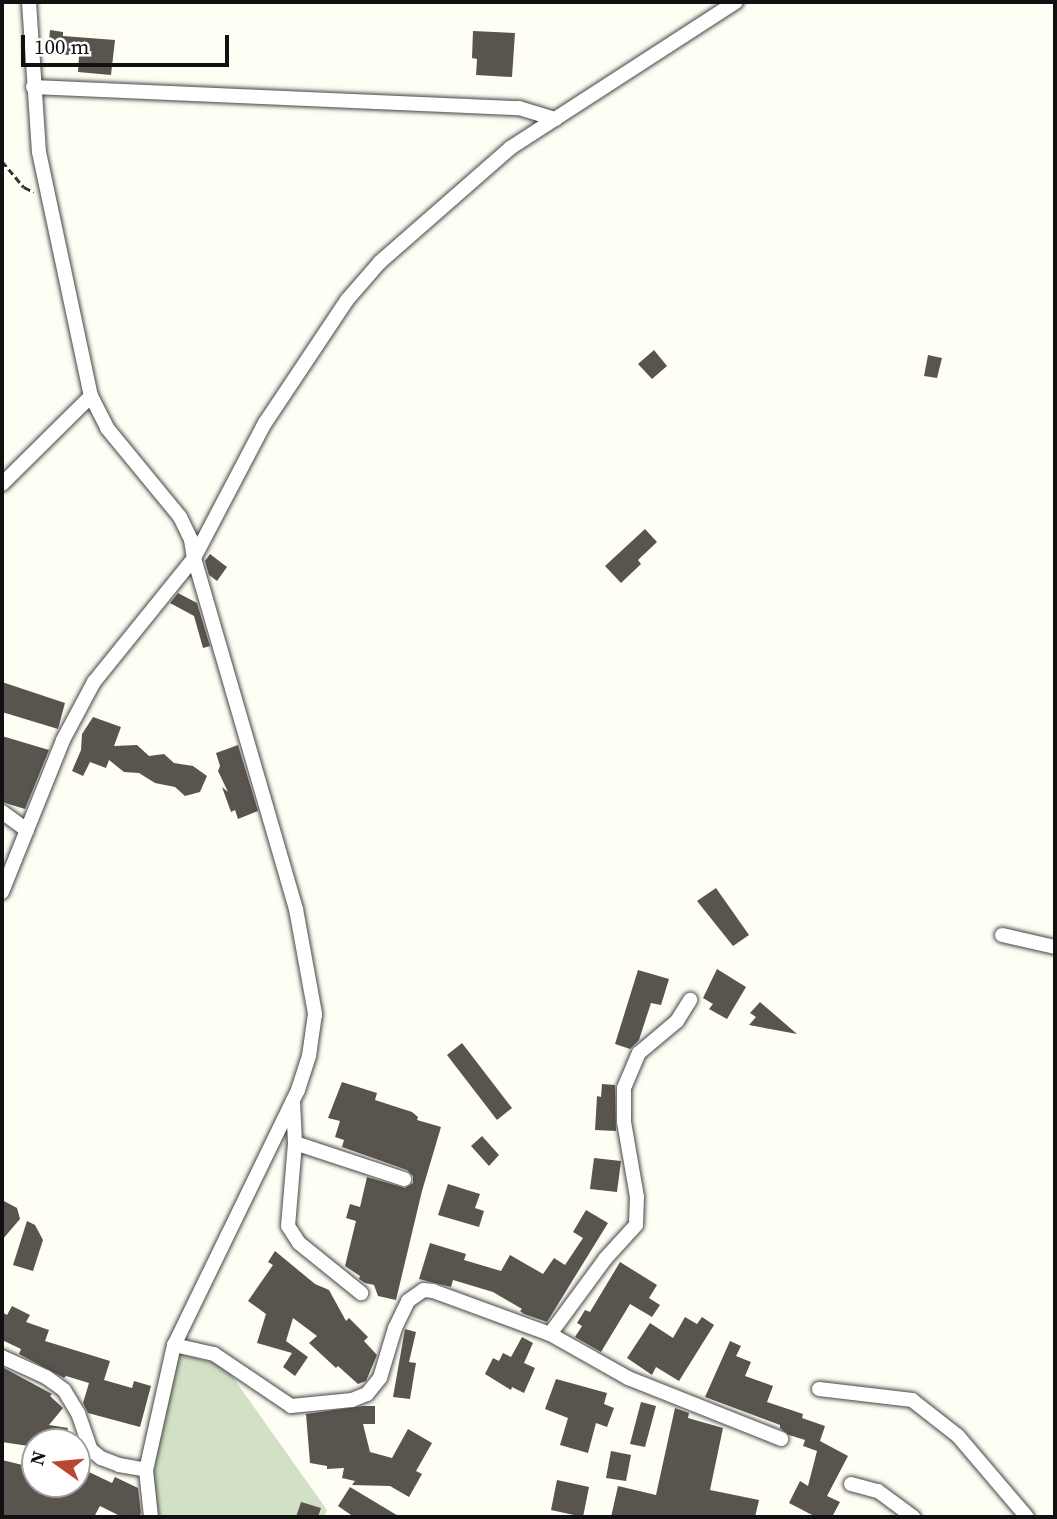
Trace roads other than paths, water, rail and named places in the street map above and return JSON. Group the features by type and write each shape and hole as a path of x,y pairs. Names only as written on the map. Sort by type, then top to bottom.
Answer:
{"street":[{"path":"29,2 33,87 47,198 91,396 107,428 186,527 296,909 313,991 314,1034 293,1101 174,1345 146,1470 151,1517"},
{"path":"2,892 64,740 94,682 194,558 265,424 347,300 380,262 455,193 510,148 736,2"},
{"path":"33,87 519,108 555,119"},
{"path":"2,484 91,396"},
{"path":"2,812 27,830"},
{"path":"1002,935 1055,947"},
{"path":"550,1334 605,1259 636,1225 637,1197 624,1122 624,1088 639,1052 677,1021 690,1000"},
{"path":"293,1101 295,1143 288,1226 299,1243 361,1293"},
{"path":"295,1143 404,1179"},
{"path":"174,1345 214,1354 283,1402 301,1407 352,1401 374,1388 402,1311 408,1301 424,1290 445,1294 550,1334 628,1378 781,1439"},
{"path":"2,1357 46,1377 64,1390 78,1413 91,1450 101,1458 119,1465 146,1470"},
{"path":"818,1388 912,1400 958,1436 1027,1517"},
{"path":"851,1484 878,1491 913,1517"}]}
